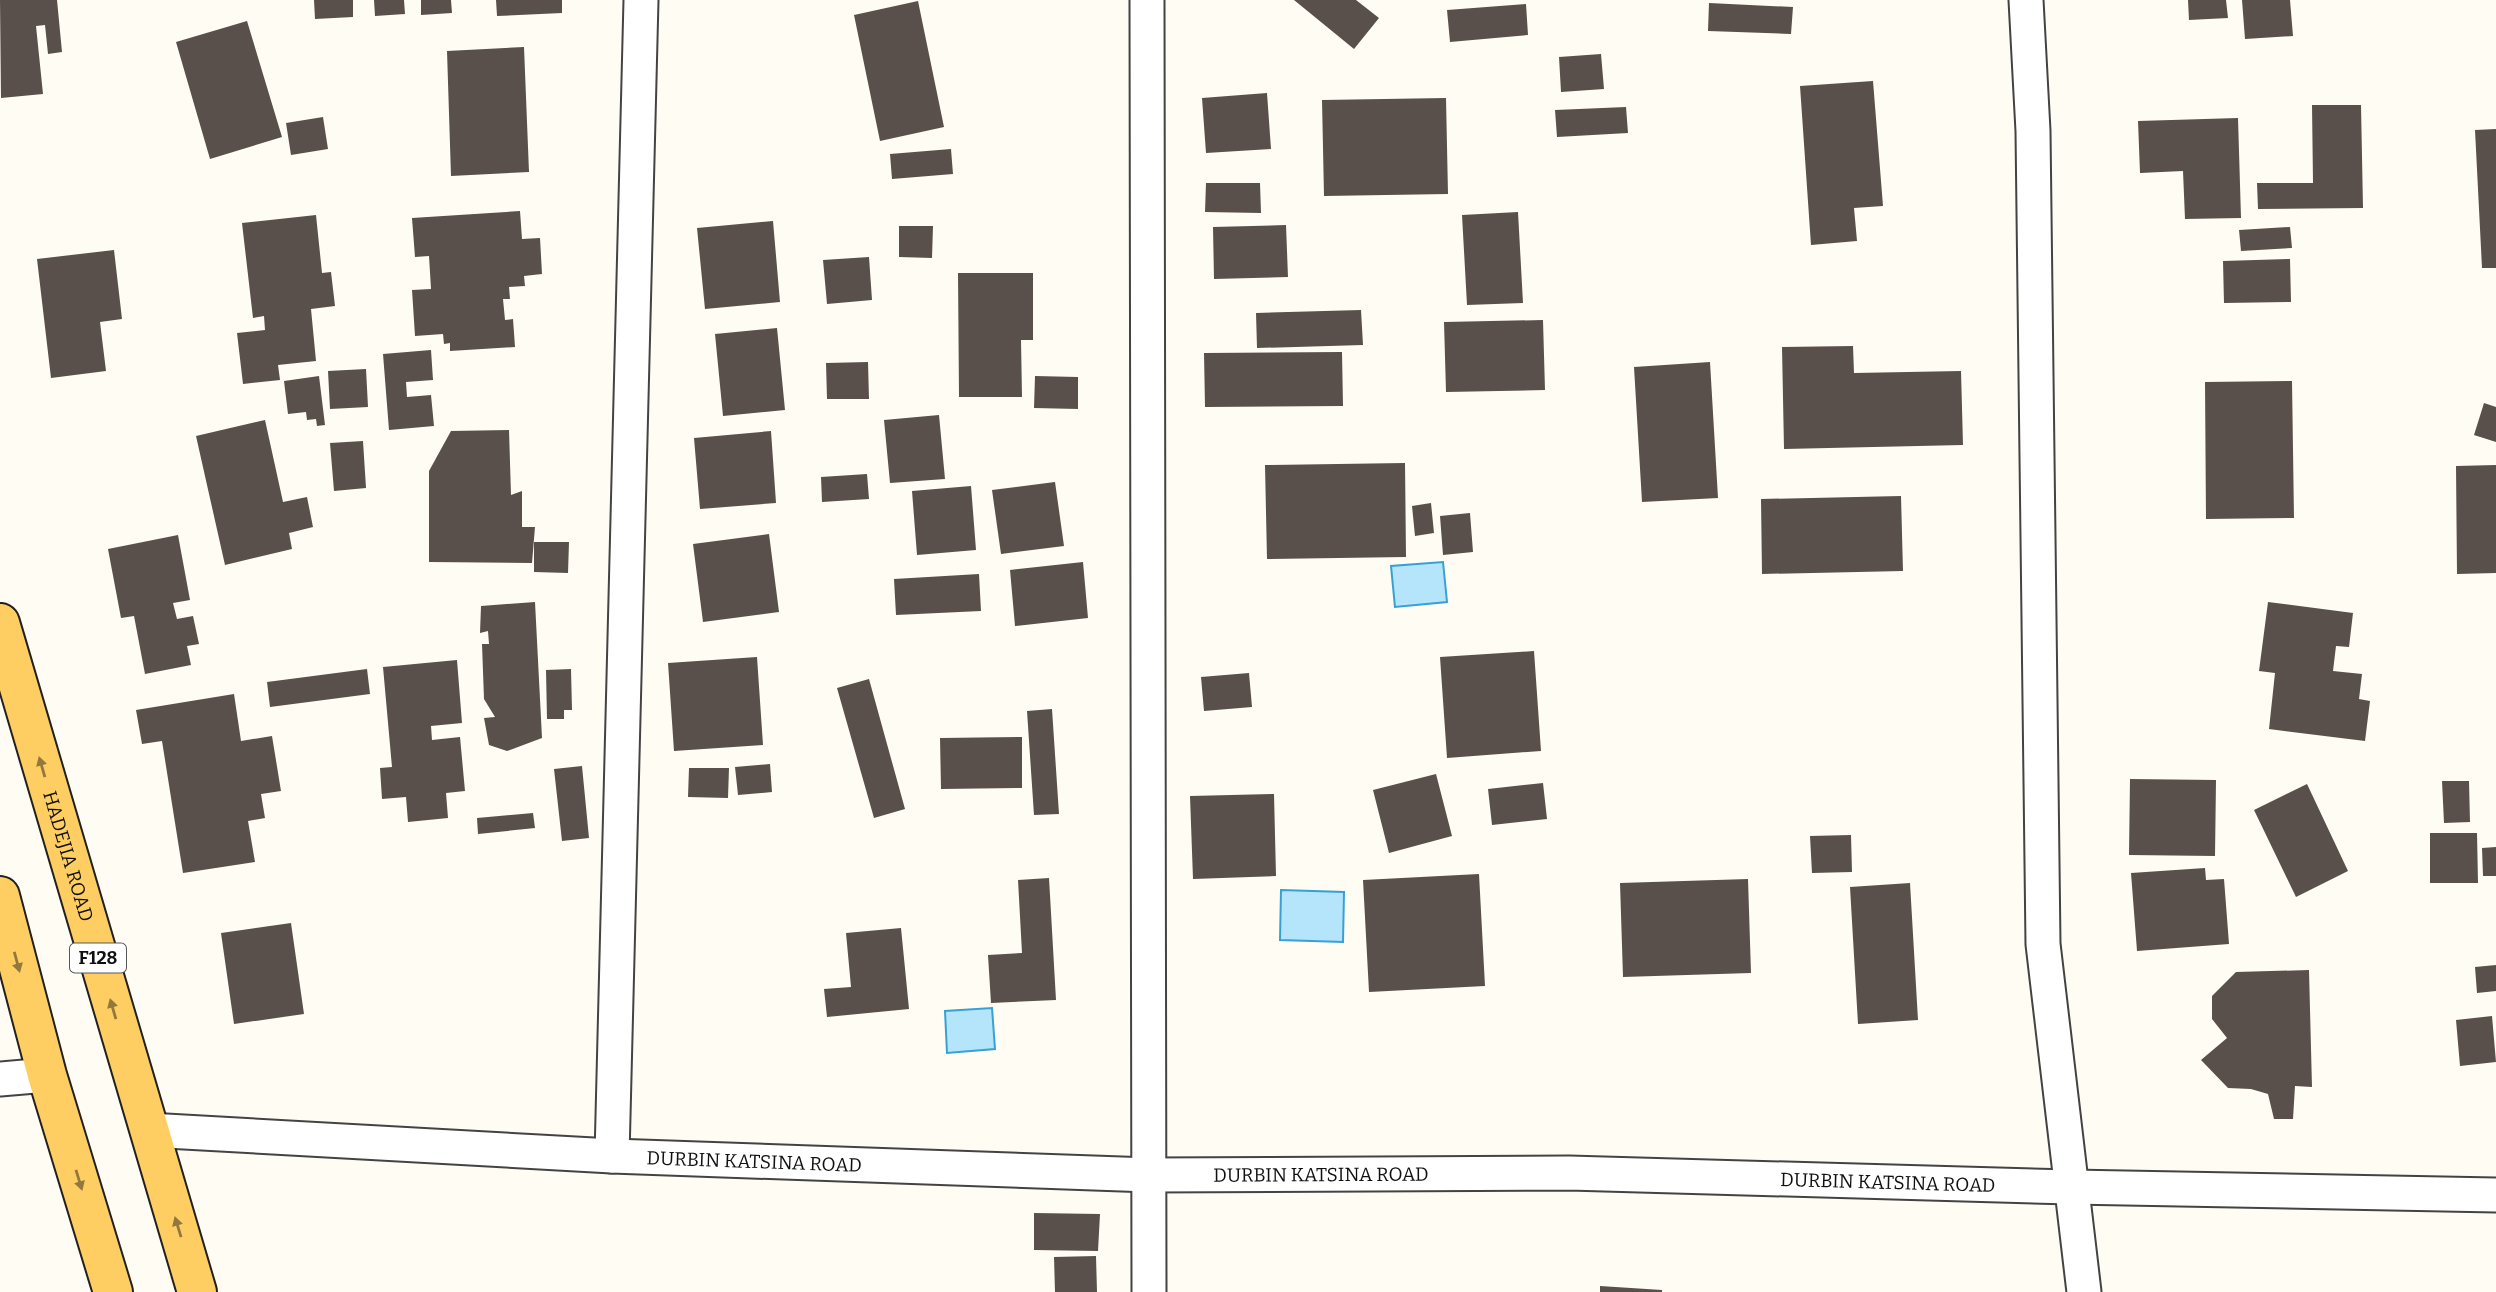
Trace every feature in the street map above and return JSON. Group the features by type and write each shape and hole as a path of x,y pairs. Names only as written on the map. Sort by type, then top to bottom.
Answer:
{"main road":[{"name":"HADEJIA ROAD","path":"0,623 197,1292"},
{"path":"0,896 47,1075 113,1292"}],"street":[{"path":"612,1156 641,0"},
{"path":"1147,0 1149,1292"},
{"path":"2026,0 2033,131 2043,944 2084,1292"},
{"path":"0,1079 47,1075"},
{"name":"DURBIN KATSINA ROAD","path":"148,1130 612,1156 1150,1175 1569,1173 2496,1195"}],"water":[{"path":"1443,562 1447,602 1395,607 1391,566"},
{"path":"1281,890 1344,892 1343,942 1280,940"},
{"path":"992,1008 995,1049 947,1053 945,1011"}],"building":[{"path":"0,0 57,0 62,52 48,54 45,25 36,26 43,94 1,98"},
{"path":"314,0 353,0 353,17 315,19"},
{"path":"374,0 404,0 405,14 375,16"},
{"path":"421,0 451,0 452,13 421,15"},
{"path":"496,0 562,0 562,13 497,16"},
{"path":"1294,0 1356,0 1379,18 1354,49"},
{"path":"2188,0 2226,0 2228,18 2189,20"},
{"path":"2242,0 2290,0 2293,36 2245,39"},
{"path":"918,1 944,127 880,141 854,15"},
{"path":"1709,3 1793,7 1791,34 1708,31"},
{"path":"1526,4 1528,35 1450,42 1447,10"},
{"path":"247,21 282,137 210,159 176,42"},
{"path":"524,47 529,172 451,176 447,51"},
{"path":"1601,54 1604,89 1561,92 1559,57"},
{"path":"1873,81 1883,206 1854,208 1857,241 1811,245 1800,86"},
{"path":"1267,93 1271,149 1206,153 1202,98"},
{"path":"1446,98 1448,194 1324,196 1322,100"},
{"path":"2312,105 2361,105 2363,208 2258,209 2257,183 2313,183"},
{"path":"1626,107 1628,133 1557,137 1555,110"},
{"path":"323,117 328,149 291,155 286,123"},
{"path":"2238,118 2241,218 2185,219 2183,171 2140,173 2138,121"},
{"path":"2496,129 2496,268 2482,268 2475,130"},
{"path":"951,149 953,174 892,179 890,154"},
{"path":"1206,183 1260,183 1261,213 1205,212"},
{"path":"520,211 522,239 540,238 542,274 524,276 525,286 509,287 510,299 503,299 505,320 513,319 515,347 450,351 450,343 444,344 443,334 415,336 412,290 431,289 429,256 415,257 412,218"},
{"path":"1518,212 1523,303 1467,305 1462,215"},
{"path":"316,215 322,273 331,272 335,306 311,309 316,361 278,365 280,380 243,384 237,333 265,330 264,316 253,318 242,223"},
{"path":"773,221 780,302 705,309 697,228"},
{"path":"1286,225 1288,277 1214,279 1213,227"},
{"path":"899,226 933,226 932,258 899,257"},
{"path":"2290,227 2292,248 2241,251 2239,230"},
{"path":"114,250 122,319 100,322 106,371 51,378 37,259"},
{"path":"869,257 872,300 827,304 823,260"},
{"path":"2290,259 2291,302 2224,303 2223,261"},
{"path":"958,273 1033,273 1033,340 1021,340 1022,397 959,397"},
{"path":"1361,310 1363,345 1257,348 1256,313"},
{"path":"1543,320 1545,390 1446,392 1444,322"},
{"path":"777,328 785,410 723,416 715,334"},
{"path":"1853,346 1854,373 1961,371 1963,445 1784,449 1782,347"},
{"path":"431,350 433,380 406,382 407,397 431,395 434,426 389,430 383,354"},
{"path":"1342,352 1343,406 1205,407 1204,353"},
{"path":"868,362 869,399 827,399 826,363"},
{"path":"1710,362 1718,498 1642,502 1634,367"},
{"path":"366,369 368,407 330,409 328,371"},
{"path":"319,376 325,425 317,426 316,419 307,420 306,412 288,414 284,381"},
{"path":"1035,376 1078,377 1078,409 1034,408"},
{"path":"2292,381 2294,518 2206,519 2205,382"},
{"path":"2484,403 2496,407 2496,442 2474,435"},
{"path":"939,415 945,479 890,483 884,420"},
{"path":"265,420 283,502 307,497 313,527 289,533 292,549 225,565 196,436"},
{"path":"509,430 511,495 522,491 522,527 535,527 532,563 429,562 429,471 451,431"},
{"path":"771,431 776,503 700,509 694,438"},
{"path":"363,441 366,488 334,491 330,443"},
{"path":"1405,463 1406,557 1267,559 1265,465"},
{"path":"2496,465 2496,573 2457,574 2456,466"},
{"path":"867,474 869,499 822,502 821,477"},
{"path":"1055,482 1064,546 1001,554 992,490"},
{"path":"971,486 976,550 917,555 912,491"},
{"path":"1901,496 1903,571 1762,574 1761,499"},
{"path":"1431,503 1434,533 1415,536 1412,506"},
{"path":"1470,513 1473,552 1443,555 1440,516"},
{"path":"769,534 779,612 703,622 693,544"},
{"path":"178,535 190,600 173,603 177,619 193,616 199,644 187,646 191,665 145,674 134,616 121,618 108,549"},
{"path":"534,542 569,542 568,573 534,572"},
{"path":"1083,562 1088,618 1015,626 1010,570"},
{"path":"979,574 981,611 896,615 894,579"},
{"path":"535,602 542,738 507,751 489,745 484,718 495,717 484,699 482,644 489,644 488,631 480,633 481,606"},
{"path":"2268,602 2353,613 2349,647 2336,646 2333,671 2362,674 2359,699 2370,701 2365,741 2269,729 2275,673 2259,671"},
{"path":"1534,651 1541,751 1447,758 1440,657"},
{"path":"757,657 763,745 674,751 668,663"},
{"path":"457,660 462,723 431,726 432,740 460,737 465,791 446,793 448,818 408,822 406,797 382,799 380,768 392,767 383,667"},
{"path":"367,669 370,694 270,707 267,682"},
{"path":"571,669 572,710 564,710 564,719 547,719 546,670"},
{"path":"1249,673 1252,707 1204,711 1201,677"},
{"path":"869,679 905,809 874,818 837,688"},
{"path":"234,694 241,741 272,736 281,791 261,794 265,818 248,821 255,862 183,873 162,741 142,744 136,710"},
{"path":"1052,709 1059,814 1034,815 1027,711"},
{"path":"1022,737 1022,788 941,789 940,738"},
{"path":"770,764 772,792 738,795 735,767"},
{"path":"582,766 589,838 562,841 554,769"},
{"path":"689,768 729,768 728,798 688,797"},
{"path":"1436,774 1452,836 1389,853 1373,790"},
{"path":"2130,779 2216,780 2215,856 2129,855"},
{"path":"2442,781 2469,781 2470,822 2444,823"},
{"path":"1543,783 1547,819 1492,825 1488,789"},
{"path":"2307,784 2348,871 2296,897 2254,810"},
{"path":"1274,794 1276,876 1193,879 1190,796"},
{"path":"533,813 535,828 478,834 477,818"},
{"path":"2430,833 2477,833 2478,883 2430,883"},
{"path":"1851,835 1852,872 1812,873 1810,836"},
{"path":"2496,847 2496,876 2483,876 2482,848"},
{"path":"2205,868 2206,880 2224,879 2229,944 2137,951 2131,873"},
{"path":"1479,874 1485,986 1369,992 1363,880"},
{"path":"1049,878 1056,1000 991,1003 988,955 1022,953 1018,880"},
{"path":"1748,879 1751,973 1623,977 1620,883"},
{"path":"1910,883 1918,1020 1858,1024 1850,887"},
{"path":"291,923 304,1014 234,1024 221,933"},
{"path":"901,928 909,1009 827,1017 824,989 851,987 846,933"},
{"path":"2496,965 2496,991 2477,993 2475,967"},
{"path":"2309,970 2312,1087 2295,1086 2293,1119 2274,1119 2268,1094 2251,1089 2228,1088 2201,1060 2227,1038 2212,1019 2212,996 2236,972"},
{"path":"2492,1016 2496,1062 2460,1066 2456,1020"},
{"path":"1034,1213 1100,1214 1098,1251 1034,1250"},
{"path":"1096,1256 1097,1292 1055,1292 1054,1257"},
{"path":"1600,1286 1662,1290 1662,1292 1600,1292"}]}
